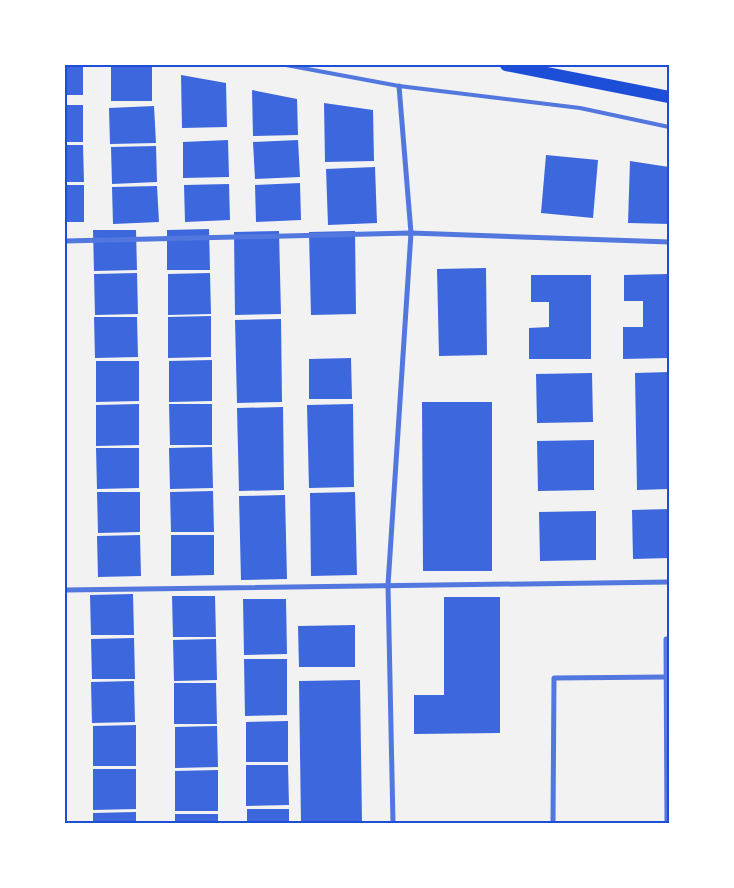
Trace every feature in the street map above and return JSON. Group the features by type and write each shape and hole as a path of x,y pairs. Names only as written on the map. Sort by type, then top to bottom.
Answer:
{"main road":[{"path":"506,65 669,97"}],"street":[{"path":"393,823 388,585 411,233 400,86"},
{"path":"65,241 411,233 669,242"},
{"path":"65,590 669,582"},
{"path":"667,823 666,639 669,639"},
{"path":"553,823 554,678 666,677"}],"lane":[{"path":"286,65 400,86 580,108 669,127"}],"building":[{"path":"65,65 83,65 83,95 65,95"},
{"path":"111,65 152,67 152,101 111,101"},
{"path":"181,75 226,83 227,127 182,128"},
{"path":"252,90 297,99 298,135 253,136"},
{"path":"324,103 373,110 374,161 325,162"},
{"path":"65,105 83,105 83,142 65,142"},
{"path":"154,106 156,143 110,144 109,108"},
{"path":"228,140 229,177 183,178 183,142"},
{"path":"298,140 300,177 255,179 253,142"},
{"path":"65,145 83,145 84,182 65,182"},
{"path":"156,146 157,182 112,184 111,147"},
{"path":"546,155 598,160 593,218 541,213"},
{"path":"630,161 669,167 669,224 628,223"},
{"path":"375,167 377,223 328,225 326,169"},
{"path":"300,183 301,220 256,222 255,185"},
{"path":"229,184 230,220 185,222 184,185"},
{"path":"65,185 84,185 84,222 65,222"},
{"path":"157,186 159,222 113,224 112,187"},
{"path":"209,229 210,270 167,270 167,230"},
{"path":"93,230 136,230 137,270 94,271"},
{"path":"279,231 281,314 235,315 234,232"},
{"path":"355,231 356,314 311,315 309,232"},
{"path":"486,268 487,355 439,356 437,269"},
{"path":"137,273 138,314 95,315 94,274"},
{"path":"210,273 211,314 168,315 168,274"},
{"path":"669,274 669,358 623,359 623,327 643,327 643,301 624,301 624,275"},
{"path":"531,275 591,275 591,359 529,359 529,328 549,327 549,302 531,302"},
{"path":"211,316 211,357 168,358 168,317"},
{"path":"94,317 137,317 138,357 95,358"},
{"path":"281,319 282,402 237,403 235,320"},
{"path":"351,358 352,399 309,399 309,359"},
{"path":"212,360 212,401 169,402 169,361"},
{"path":"96,361 139,361 139,401 96,402"},
{"path":"669,372 669,489 637,490 635,373"},
{"path":"592,373 593,422 537,423 536,374"},
{"path":"422,402 492,402 492,571 423,571"},
{"path":"139,404 139,445 96,446 96,405"},
{"path":"169,404 212,404 212,445 170,445"},
{"path":"353,404 354,487 309,488 307,405"},
{"path":"283,407 284,490 239,491 237,408"},
{"path":"594,440 594,490 538,491 537,441"},
{"path":"212,447 213,488 170,489 169,448"},
{"path":"96,448 139,448 139,488 97,489"},
{"path":"213,491 214,532 171,532 170,492"},
{"path":"97,492 140,492 140,532 98,533"},
{"path":"355,492 357,575 311,576 310,493"},
{"path":"285,495 287,579 241,580 239,496"},
{"path":"669,509 669,558 633,559 632,510"},
{"path":"596,511 596,560 540,561 539,512"},
{"path":"65,518 67,518 67,537 65,537"},
{"path":"140,535 141,576 98,577 97,536"},
{"path":"171,535 214,535 214,575 171,576"},
{"path":"65,550 67,550 67,581 65,581"},
{"path":"133,594 134,635 91,635 90,595"},
{"path":"172,596 215,596 216,637 173,637"},
{"path":"444,597 500,597 500,733 414,734 414,695 444,695"},
{"path":"243,599 286,599 287,654 244,655"},
{"path":"355,625 355,667 299,667 298,626"},
{"path":"134,638 135,679 92,679 91,639"},
{"path":"216,639 217,680 174,681 173,640"},
{"path":"244,659 287,659 287,715 245,716"},
{"path":"360,680 362,823 301,823 299,681"},
{"path":"134,681 135,722 92,723 91,682"},
{"path":"174,683 216,683 217,724 174,724"},
{"path":"288,721 288,762 246,762 246,722"},
{"path":"136,725 136,766 93,766 93,726"},
{"path":"217,726 218,767 175,768 175,727"},
{"path":"246,765 288,765 289,805 246,806"},
{"path":"93,769 136,769 136,809 93,810"},
{"path":"218,770 218,811 175,811 175,771"},
{"path":"247,809 289,809 289,823 247,823"},
{"path":"136,812 136,823 93,823 93,813"},
{"path":"175,814 218,814 218,823 175,823"}]}
